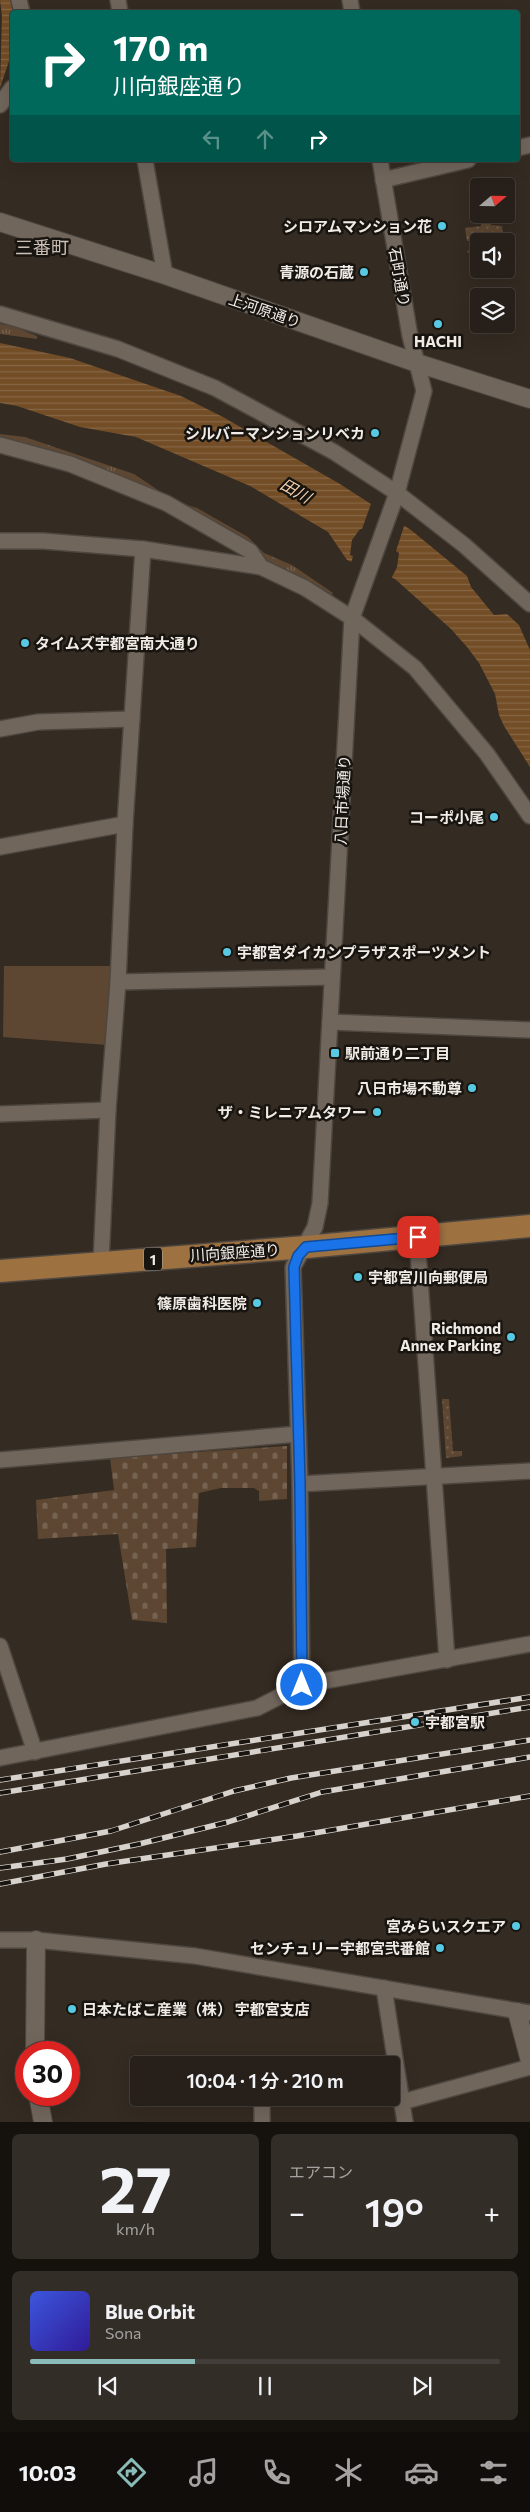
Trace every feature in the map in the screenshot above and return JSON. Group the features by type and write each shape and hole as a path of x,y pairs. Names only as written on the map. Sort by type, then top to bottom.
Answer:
{"main road":[{"name":"川向銀座通り","path":"0,1270 306,1247 530,1226"}],"street":[{"path":"0,104 10,91"},
{"path":"145,162 164,275"},
{"name":"石町通り","path":"380,162 410,336 417,363"},
{"path":"383,180 460,162"},
{"name":"上河原通り","path":"0,222 164,275 417,363 530,399"},
{"path":"0,314 118,349 215,388 334,452 464,545 530,604"},
{"name":"八日市場通り","path":"302,1685 300,1484 294,1267 298,1256 306,1247 315,1227 320,1203 353,615 397,496 424,390 417,363"},
{"path":"0,445 70,464 166,503 250,551 261,567"},
{"path":"0,541 43,541 143,550 261,567 306,588 353,615 415,668 487,754 530,816"},
{"path":"101,1262 108,1110 118,982 125,824 143,550"},
{"path":"0,729 38,722 132,719"},
{"path":"0,847 125,824"},
{"path":"118,982 332,977"},
{"path":"330,1022 530,1030"},
{"path":"0,1114 108,1110"},
{"path":"418,1237 447,1660"},
{"path":"0,1460 298,1434"},
{"path":"300,1484 530,1470"},
{"path":"0,1758 257,1708 302,1685 530,1644"},
{"path":"0,1646 34,1752"},
{"path":"0,1940 36,1940 195,1956 524,2012 530,2061"},
{"path":"35,2041 36,1940"},
{"path":"384,1988 393,2056"},
{"path":"402,2102 530,2067"},
{"path":"400,2093 406,2122"},
{"path":"40,2106 43,2122"},
{"path":"262,2106 262,2122"}],"green space":[{"path":"481,223 491,223 491,225 502,226 503,233 470,233 470,240 467,241 465,228 481,226"},
{"path":"0,324 12,326 37,336 37,339 0,334"},
{"path":"0,434 25,437 134,474 176,502 197,508 248,537 264,553 292,565 333,593 329,600 188,512 0,443"},
{"path":"4,966 112,966 107,1045 3,1037"},
{"path":"442,1399 449,1399 453,1451 462,1451 462,1456 446,1458"},
{"path":"287,1446 287,1499 259,1501 259,1491 254,1488 221,1488 199,1493 196,1547 166,1549 167,1623 132,1620 118,1534 38,1539 36,1500 114,1490 110,1458"}],"water":[{"path":"0,0 12,0 14,10 10,10 10,58 0,88 2,16"},
{"name":"田川","path":"0,343 70,358 181,396 223,417 340,484 411,530 467,576 471,587 494,615 507,614 519,625 530,650 530,767 504,726 499,715 495,694 479,663 451,629 395,579 347,560 328,532 250,486 136,437 80,427 17,406 0,403"}],"pier":[{"path":"372,501 405,523 396,551 399,553 397,567 391,579 351,564 353,556 350,555 352,540 362,529"}],"railway":[{"path":"0,1780 530,1697"},
{"path":"0,1793 530,1707"},
{"path":"0,1852 111,1831 234,1791 291,1778 530,1740"},
{"path":"0,1868 67,1859 139,1844 228,1822 322,1792 530,1757"},
{"path":"0,1884 106,1864 297,1836 530,1796"}],"place":[{"name":"シロアムマンション花","path":"442,226"},
{"name":"青源の石蔵","path":"364,272"},
{"name":"HACHI","path":"438,324"},
{"name":"シルバーマンションリベカ","path":"375,433"},
{"name":"タイムズ宇都宮南大通り","path":"25,643"},
{"name":"コーポ小尾","path":"494,817"},
{"name":"宇都宮ダイカンプラザスポーツメント","path":"227,952"},
{"name":"駅前通り二丁目","path":"335,1053"},
{"name":"八日市場不動尊","path":"472,1088"},
{"name":"ザ・ミレニアムタワー","path":"377,1112"},
{"name":"宇都宮川向郵便局","path":"358,1277"},
{"name":"篠原歯科医院","path":"257,1303"},
{"name":"Richmond Annex Parking","path":"511,1337"},
{"name":"宇都宮駅","path":"415,1722"},
{"name":"宮みらいスクエア","path":"516,1926"},
{"name":"センチュリー宇都宮弐番館","path":"440,1948"},
{"name":"日本たばこ産業（株） 宇都宮支店","path":"72,2009"}],"district":[{"name":"三番町","path":"42,247"}],"route":[{"path":"302,1685 300,1484 294,1267 298,1256 306,1247 418,1237"}]}
